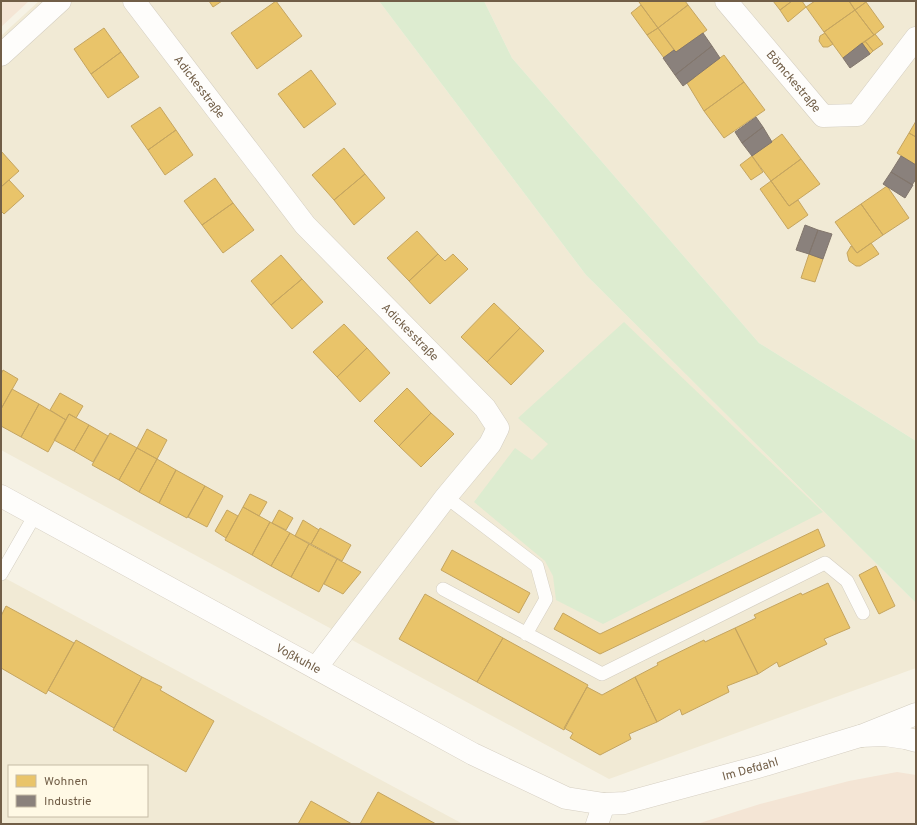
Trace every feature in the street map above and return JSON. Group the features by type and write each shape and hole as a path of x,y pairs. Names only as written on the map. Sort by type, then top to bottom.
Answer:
{"street":[{"path":"1,55 60,1"},
{"name":"Adickesstraße","path":"134,1 305,226 485,408 498,428 490,444 446,497 316,668"},
{"name":"Bömckestraße","path":"726,1 823,116 857,115 916,38"},
{"name":"Voßkuhle","path":"1,496 473,754 600,814"},
{"path":"860,736 916,714"},
{"name":"Im Defdahl","path":"600,814 625,803 718,778 860,736 885,735 916,741"}],"lane":[{"path":"446,497 537,566 546,599 526,634"},
{"path":"1,574 35,515"},
{"path":"443,589 602,674 825,563 847,581 863,613"}],"shaded area":[{"path":"1,1 29,1 1,27"},
{"path":"39,1 379,1 586,275 916,603 916,668 609,779 1,450 1,36"},
{"path":"484,1 916,1 916,441 759,343 512,58"},
{"path":"1,576 463,824 1,824"},
{"path":"897,772 916,775 916,824 697,824 760,804 849,781"}],"green space":[{"path":"379,1 484,1 512,58 759,343 916,441 916,603 586,275"},
{"path":"624,322 823,512 603,624 556,600 553,576 545,561 474,502 515,448 532,460 548,444 518,418"}],"building: Wohnen":[{"path":"209,1 222,1 213,7"},
{"path":"276,1 302,36 257,69 231,33"},
{"path":"685,1 688,5 658,28 639,2"},
{"path":"773,1 792,1 780,10"},
{"path":"792,1 802,1 806,7 788,22 780,10"},
{"path":"815,1 849,1 855,10 824,32 806,7"},
{"path":"849,1 865,1 866,2 855,10"},
{"path":"866,2 884,27 874,35 855,10"},
{"path":"641,5 658,28 647,35 631,13"},
{"path":"688,5 707,30 676,52 658,28"},
{"path":"855,10 874,35 843,58 824,32"},
{"path":"104,28 121,52 91,74 74,49"},
{"path":"658,28 674,50 664,58 647,35"},
{"path":"825,33 833,44 828,47 823,47 819,41 820,36"},
{"path":"875,34 883,44 873,51 865,41"},
{"path":"865,41 873,51 870,54 862,43"},
{"path":"121,52 139,77 108,98 91,74"},
{"path":"724,55 744,82 704,111 687,83"},
{"path":"311,70 336,104 304,128 278,94"},
{"path":"744,82 765,110 724,138 704,111"},
{"path":"160,107 176,130 148,150 131,126"},
{"path":"916,121 916,137 909,133"},
{"path":"176,130 193,155 165,175 148,150"},
{"path":"909,133 916,137 916,165 897,153"},
{"path":"782,134 801,159 771,181 752,156"},
{"path":"344,148 365,174 334,200 312,175"},
{"path":"1,151 19,171 2,186 1,185"},
{"path":"752,156 763,172 751,180 740,165"},
{"path":"801,159 820,184 789,206 771,181"},
{"path":"365,174 385,198 354,225 334,200"},
{"path":"215,178 233,203 202,225 184,201"},
{"path":"9,180 24,196 4,214 1,211 1,187"},
{"path":"771,181 789,206 798,200 808,215 788,229 760,189"},
{"path":"887,186 909,218 883,235 861,204"},
{"path":"233,203 254,230 223,253 202,225"},
{"path":"861,204 883,235 857,253 835,222"},
{"path":"417,231 438,254 409,281 387,258"},
{"path":"871,243 879,254 860,266 856,266 849,261 847,253 851,246 857,253"},
{"path":"438,254 445,261 453,254 468,269 430,304 409,281"},
{"path":"809,254 823,259 815,282 801,278"},
{"path":"281,255 302,279 271,305 251,281"},
{"path":"302,279 323,302 292,329 271,305"},
{"path":"494,303 520,328 487,362 461,337"},
{"path":"344,324 367,348 337,377 313,352"},
{"path":"520,328 544,351 511,385 487,362"},
{"path":"367,348 390,373 360,402 337,377"},
{"path":"3,370 18,379 1,409 1,374"},
{"path":"407,388 431,413 399,446 374,421"},
{"path":"12,389 39,404 21,437 1,426 1,409"},
{"path":"60,393 83,406 76,418 69,414 66,420 50,410"},
{"path":"39,404 66,420 48,452 21,437"},
{"path":"431,413 454,434 421,467 399,446"},
{"path":"69,414 89,425 74,451 54,440"},
{"path":"89,425 108,436 93,462 74,451"},
{"path":"147,429 167,440 157,459 137,448"},
{"path":"110,433 137,448 119,480 92,465"},
{"path":"137,448 157,459 139,492 119,480"},
{"path":"157,459 176,470 159,503 139,492"},
{"path":"176,470 205,486 187,518 159,503"},
{"path":"205,486 223,496 207,527 188,517"},
{"path":"250,494 267,502 259,516 243,507"},
{"path":"243,507 270,522 252,555 225,540"},
{"path":"227,510 238,516 226,538 215,531"},
{"path":"279,510 293,518 286,530 272,523"},
{"path":"303,520 319,530 311,544 295,536"},
{"path":"270,522 290,533 271,566 252,555"},
{"path":"320,528 351,545 342,561 311,544"},
{"path":"818,529 825,546 600,654 554,629 563,613 600,634"},
{"path":"290,533 309,544 291,577 271,566"},
{"path":"309,544 337,559 319,592 291,577"},
{"path":"452,550 530,593 519,613 441,570"},
{"path":"337,559 361,572 343,594 324,584"},
{"path":"876,566 895,606 879,614 859,575"},
{"path":"828,583 850,628 824,639 827,644 779,667 777,662 758,674 735,628 756,618 754,615 801,593 802,595"},
{"path":"425,594 503,638 477,682 399,639"},
{"path":"6,606 74,643 46,694 1,668 1,616"},
{"path":"735,628 758,674 727,686 729,692 682,715 680,709 657,722 635,677 658,665 657,663 704,640 705,642"},
{"path":"503,638 588,685 564,730 477,682"},
{"path":"76,640 142,677 114,728 48,690"},
{"path":"142,677 162,687 160,690 214,721 186,772 113,730"},
{"path":"635,677 657,722 629,734 631,739 600,755 570,738 573,733 564,728 587,687 602,695"},
{"path":"378,792 436,824 360,824"},
{"path":"311,801 352,824 298,824"}],"building: Industrie":[{"path":"703,33 712,46 675,75 663,58 674,50 676,52"},
{"path":"862,43 870,54 850,68 843,58"},
{"path":"712,46 720,58 683,86 675,75"},
{"path":"756,117 763,127 742,143 735,132"},
{"path":"763,127 772,142 752,156 742,143"},
{"path":"901,156 916,165 916,179 912,185 891,172"},
{"path":"891,172 913,185 905,198 883,184"},
{"path":"805,225 818,230 809,254 796,250"},
{"path":"818,230 832,234 823,259 809,254"}]}
